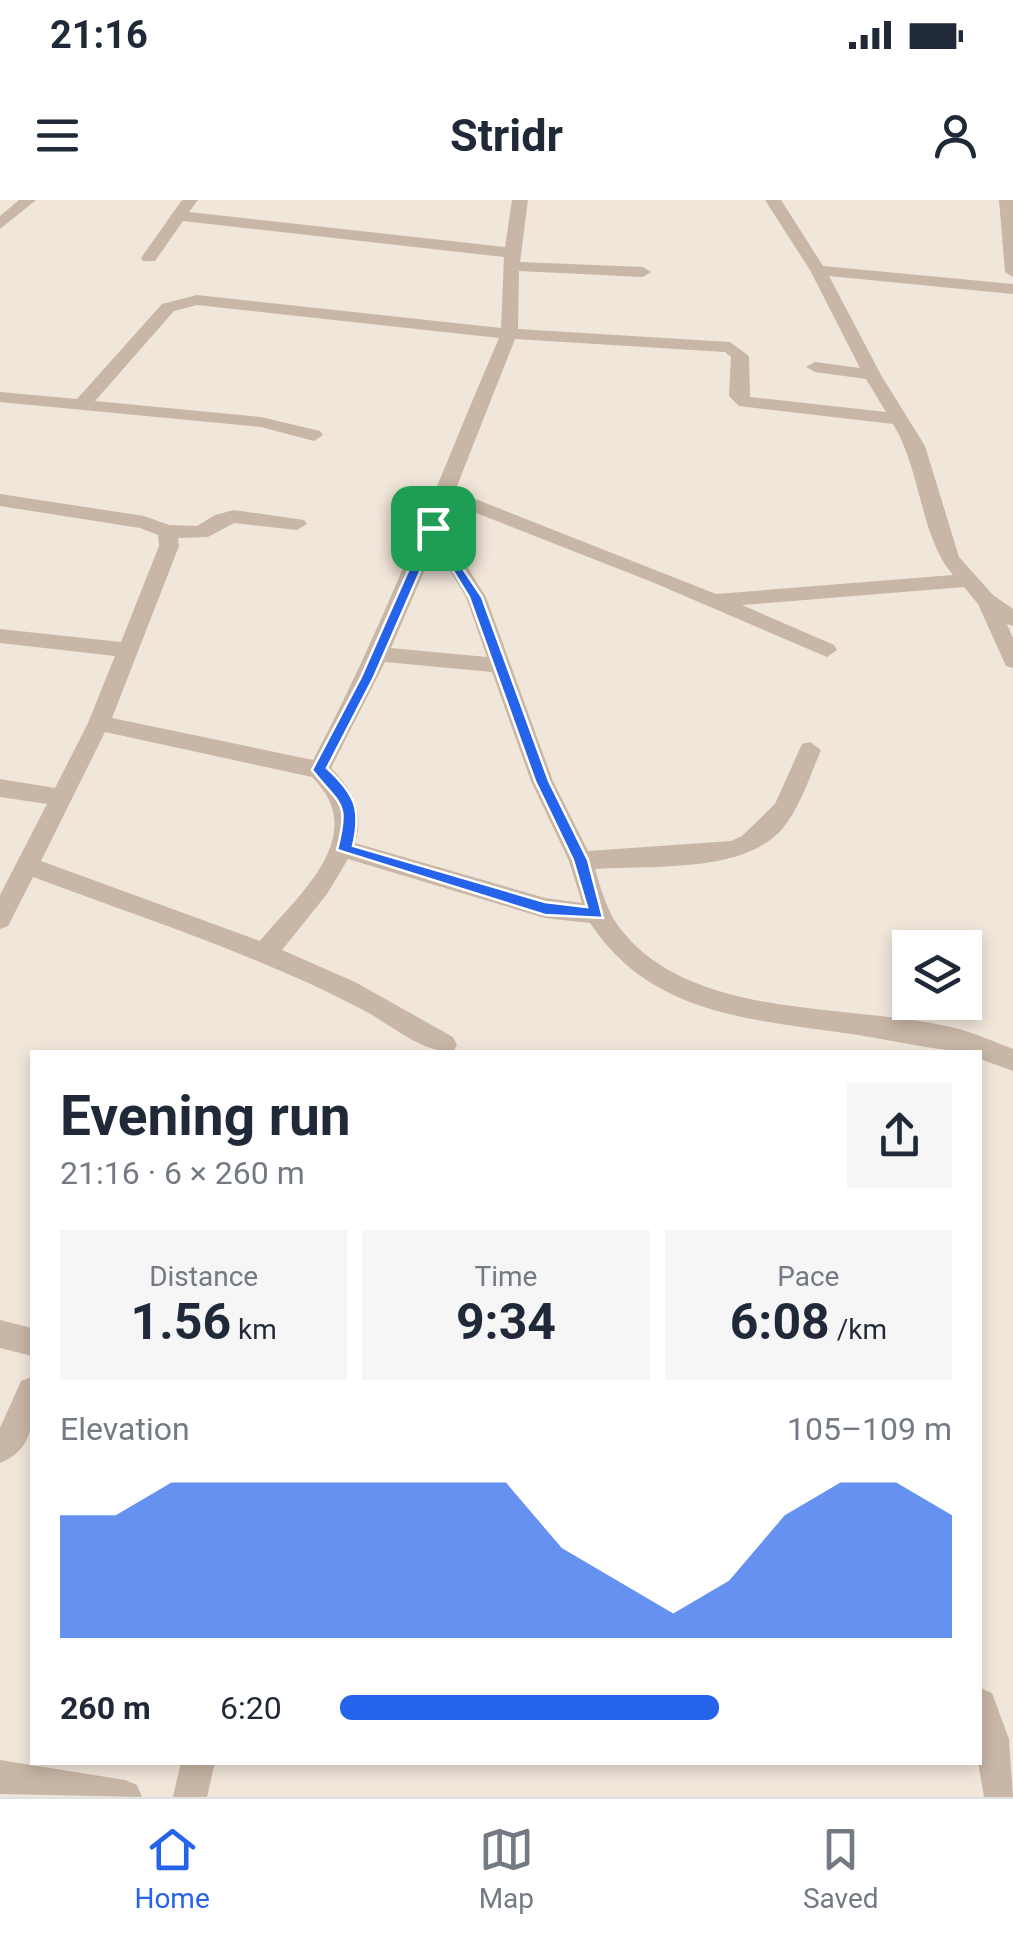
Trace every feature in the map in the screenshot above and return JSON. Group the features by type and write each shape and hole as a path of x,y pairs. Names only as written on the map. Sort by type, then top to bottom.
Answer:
{"street":[{"path":"0,224 28,200"},
{"path":"148,258 190,200"},
{"path":"319,770 433,528 509,334 512,259 520,200"},
{"path":"773,200 818,270 927,473 937,528 950,559 986,600 1013,618"},
{"path":"1006,200 1013,272"},
{"path":"179,216 643,272"},
{"path":"818,270 1013,289"},
{"path":"80,406 168,307 179,301 509,334 730,347 740,356 738,396 744,402 899,419"},
{"path":"815,367 872,375"},
{"path":"0,397 261,422 314,434"},
{"path":"444,494 713,600 827,650"},
{"path":"0,500 144,522 167,531 201,533 213,520 234,515 297,524"},
{"path":"433,528 476,597 542,781 581,860 597,914 616,942 665,980 712,1002 956,1039 1013,1060"},
{"path":"0,918 99,723 168,546 167,531"},
{"path":"713,600 969,580"},
{"path":"986,600 1013,661"},
{"path":"0,636 125,650"},
{"path":"376,654 500,666"},
{"path":"99,723 319,770 346,794 353,817 345,850 265,953"},
{"path":"581,860 734,850 756,842 782,818 810,750"},
{"path":"0,788 61,797"},
{"path":"345,850 545,908 597,914"},
{"path":"28,866 265,953 388,1007 444,1045"},
{"path":"0,1334 30,1342"},
{"path":"0,1448 15,1435 30,1397"},
{"path":"982,1711 992,1739 1000,1797"},
{"path":"190,1797 197,1765"},
{"path":"0,1777 125,1797"}],"route":[{"path":"433,528 476,597 542,781 581,860 597,914 545,908 345,850 353,817 346,794 319,770 368,677 433,528"}]}
